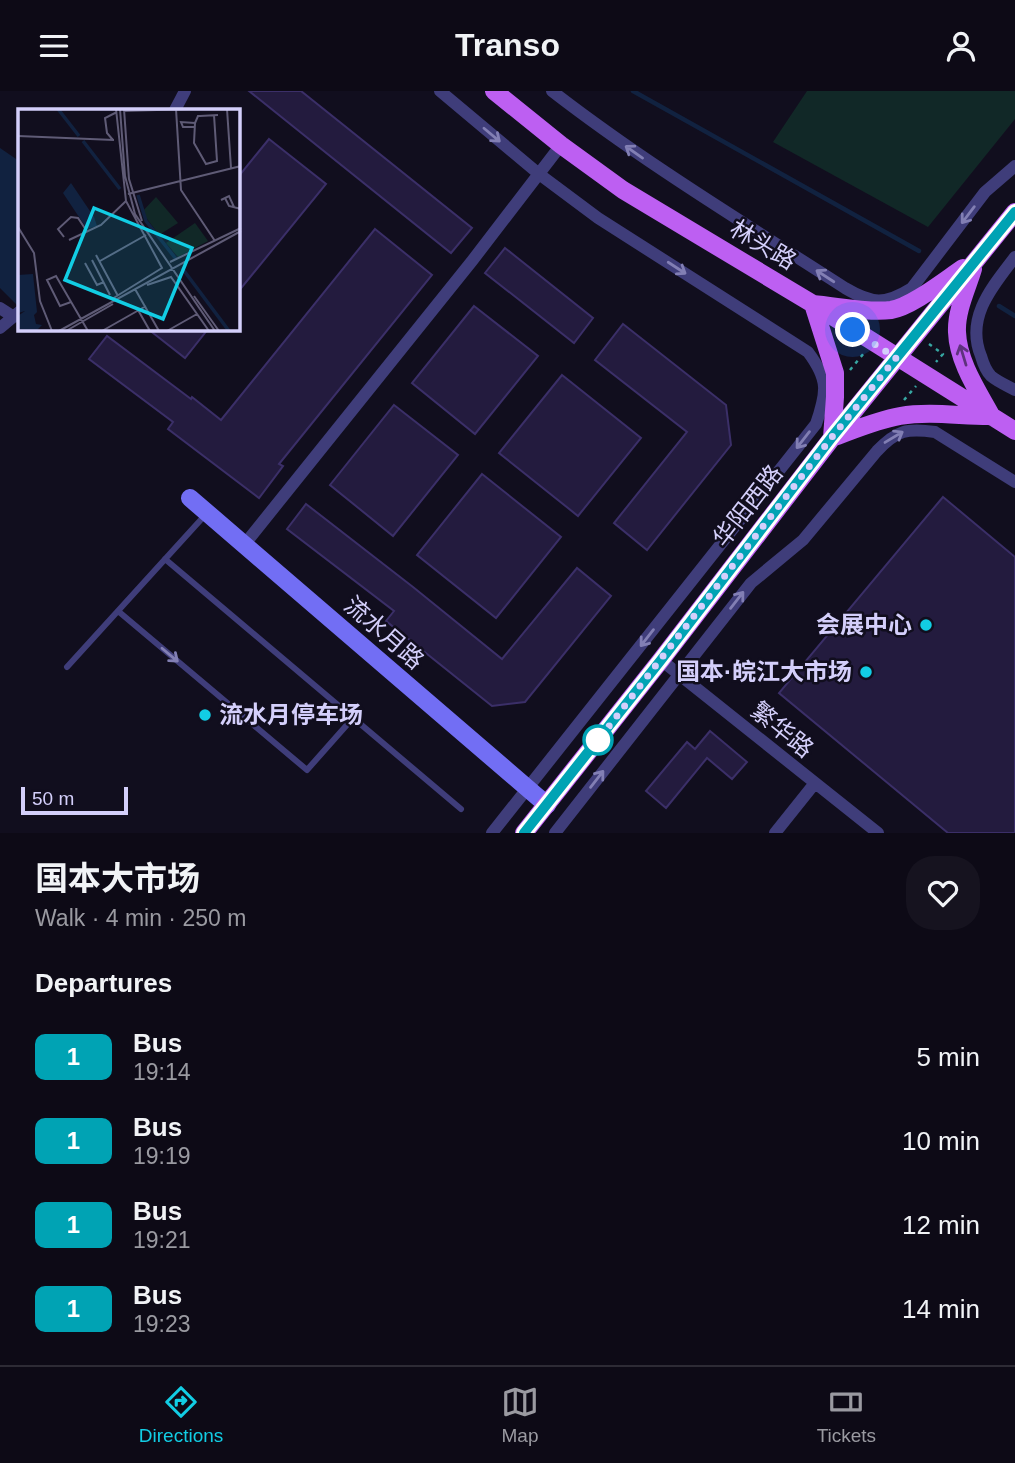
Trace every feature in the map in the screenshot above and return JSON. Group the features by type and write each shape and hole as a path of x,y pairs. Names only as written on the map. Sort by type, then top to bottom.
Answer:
{"main road":[{"name":"林头路","path":"494,91 623,190 813,304 1015,431"},
{"name":"华阳西路","path":"524,833 832,437 1015,212"},
{"path":"977,259 961,308 957,331 966,367 992,417 918,414 901,416 832,437 835,373 813,304 892,310 906,305 977,259"}],"street":[{"path":"176,109 185,91"},
{"path":"440,91 539,174 598,218 808,352 824,377 822,405 816,424 492,833"},
{"path":"552,91 645,159 861,298 875,301 899,297 912,288 985,192 1015,166"},
{"path":"244,545 561,145"},
{"path":"1015,257 987,294 981,307 976,332 978,349 990,375 1015,390"},
{"path":"0,308 16,315 0,328"},
{"path":"555,833 751,583 803,540 889,437 903,431 935,432 1015,482"},
{"name":"流水月路","path":"190,498 547,805"},
{"name":"繁华路","path":"661,660 878,833"},
{"path":"775,833 815,783"}],"lane":[{"path":"67,667 207,513"},
{"path":"165,559 461,809"},
{"path":"118,611 307,770 354,718"}],"green space":[{"path":"807,91 1015,91 1015,119 928,227 773,142"}],"water":[{"path":"0,148 18,160 18,306 0,288"}],"building":[{"path":"249,91 301,91 472,228 451,253"},
{"path":"269,139 326,184 240,290 240,175"},
{"path":"375,229 432,275 279,464 283,466 259,498 168,429 173,422 89,359 107,336 221,420"},
{"path":"505,248 593,318 574,343 485,273"},
{"path":"474,306 538,356 475,434 412,383"},
{"path":"623,324 726,405 731,445 647,550 614,523 687,432 595,360"},
{"path":"151,331 206,331 185,358"},
{"path":"562,375 641,438 578,516 499,453"},
{"path":"394,405 458,455 393,536 330,485"},
{"path":"482,474 561,537 496,618 417,555"},
{"name":"会展中心","path":"943,497 1015,557 1015,833 948,833 779,693"},
{"path":"306,504 502,659 577,568 611,596 525,702 492,706 386,621 394,611 287,529"},
{"path":"710,731 747,762 732,779 707,758 666,808 646,791 687,742 695,749"}],"waterway":[{"path":"633,91 919,251"},
{"path":"999,306 1015,316"}],"bus line":[{"name":"1","path":"524,833 832,437 1015,212"}],"place":[{"name":"会展中心","path":"926,625"},
{"name":"国本·皖江大市场","path":"866,672"},
{"name":"流水月停车场","path":"205,715"}],"route":[{"path":"598,740 596,743 896,358 853,330"}]}
